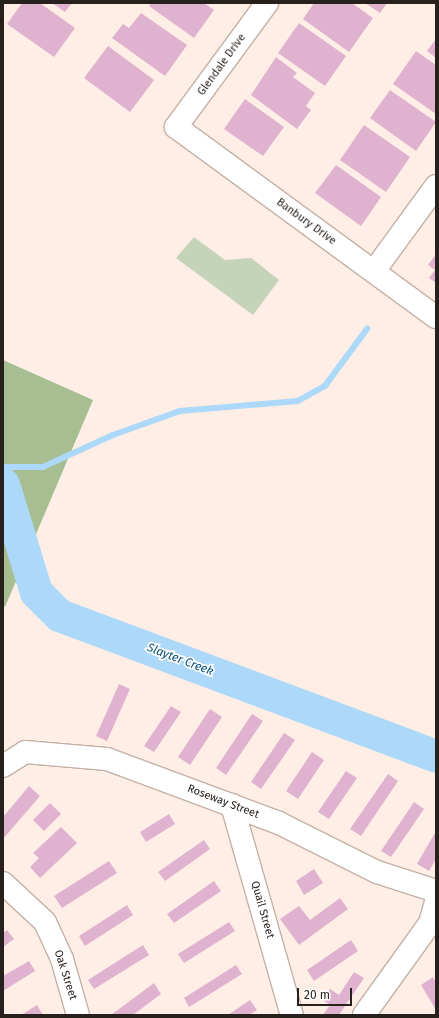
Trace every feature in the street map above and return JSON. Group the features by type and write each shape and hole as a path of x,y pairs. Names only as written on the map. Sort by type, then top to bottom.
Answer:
{"street":[{"name":"Glendale Drive","path":"176,127 267,3"},
{"name":"Banbury Drive","path":"176,127 436,317"},
{"path":"374,271 436,186"},
{"name":"Roseway Street","path":"3,766 25,752 106,759 279,823 377,872 436,891"},
{"name":"Quail Street","path":"232,805 292,1015"},
{"name":"Oak Street","path":"3,883 45,922 62,958 78,1015"},
{"path":"364,1015 430,923 436,902"}],"green space":[{"path":"194,237 225,260 251,258 279,280 253,315 176,258"},
{"path":"3,360 93,400 5,607 3,606"}],"building":[{"path":"22,3 40,3 75,28 54,57 7,24"},
{"path":"52,3 72,3 65,12"},
{"path":"151,3 204,3 214,10 194,38 149,6"},
{"path":"314,3 352,3 373,18 349,52 303,19"},
{"path":"365,3 387,3 380,13"},
{"path":"141,13 187,45 165,76 112,38 123,24 129,28"},
{"path":"299,23 346,56 325,86 278,53"},
{"path":"436,39 436,58 427,51"},
{"path":"108,46 154,80 130,112 84,78"},
{"path":"416,51 436,65 436,114 393,84"},
{"path":"276,57 297,73 293,77 315,93 306,106 311,110 297,129 251,95"},
{"path":"390,90 436,122 416,151 370,118"},
{"path":"245,99 284,127 263,156 224,129"},
{"path":"364,125 410,157 386,192 340,160"},
{"path":"336,165 381,197 361,226 315,193"},
{"path":"436,254 436,283 429,278 435,270 428,265"},
{"path":"119,684 130,689 107,741 96,736"},
{"path":"171,706 181,712 154,752 144,746"},
{"path":"210,709 222,717 190,765 178,757"},
{"path":"252,714 263,721 226,775 216,768"},
{"path":"284,733 295,740 261,789 251,782"},
{"path":"312,752 324,760 298,799 286,791"},
{"path":"346,771 357,778 329,819 318,812"},
{"path":"388,774 398,781 361,836 350,829"},
{"path":"29,786 40,796 3,839 3,817"},
{"path":"414,802 424,809 391,857 381,851"},
{"path":"50,803 61,814 44,831 33,820"},
{"path":"169,814 175,824 146,842 140,832"},
{"path":"61,827 77,843 40,878 30,867 39,858 33,853"},
{"path":"436,831 436,859 429,871 417,864"},
{"path":"204,840 210,849 165,881 158,872"},
{"path":"109,861 117,873 62,908 54,896"},
{"path":"314,869 323,883 304,895 296,881"},
{"path":"214,881 221,891 174,923 167,914"},
{"path":"340,898 348,909 299,945 280,919 299,906 310,920"},
{"path":"127,905 133,915 85,946 79,936"},
{"path":"229,922 235,931 184,963 178,954"},
{"path":"7,930 14,939 3,947 3,933"},
{"path":"351,940 358,951 314,981 307,970"},
{"path":"143,945 149,955 94,989 88,980"},
{"path":"29,961 35,971 3,991 3,976"},
{"path":"236,965 242,974 189,1007 184,998"},
{"path":"354,972 364,978 339,1015 323,1015 330,1005 323,1000 330,989 339,995"},
{"path":"433,977 436,983 436,1010 421,985"},
{"path":"154,983 161,994 133,1015 111,1015"},
{"path":"250,1000 257,1010 249,1015 228,1015"},
{"path":"37,1005 43,1015 21,1015"}],"waterway":[{"path":"3,467 43,467 113,435 180,411 298,401 325,386 367,329"},
{"name":"Slayter Creek","path":"3,484 36,592 59,615 436,756"}]}
